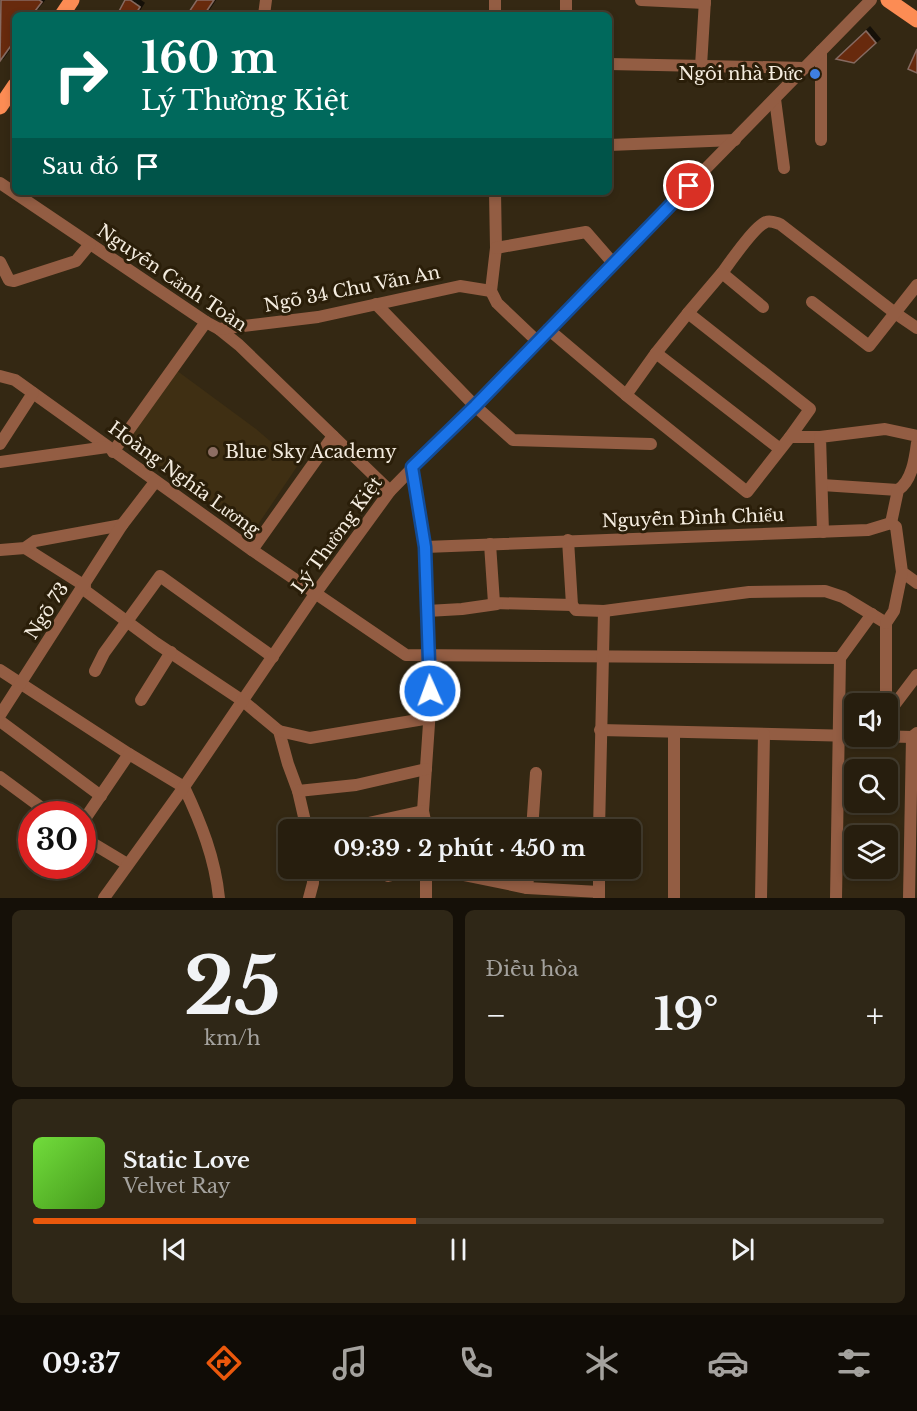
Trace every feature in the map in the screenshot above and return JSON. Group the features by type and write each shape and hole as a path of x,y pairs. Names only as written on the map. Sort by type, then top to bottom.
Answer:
{"main road":[{"path":"888,0 917,20"},
{"path":"0,107 12,89"}],"street":[{"path":"641,0 705,1 700,66"},
{"name":"Lý Thường Kiệt","path":"104,898 184,787 315,594 390,491 871,0"},
{"path":"821,51 821,140"},
{"path":"612,64 805,68"},
{"path":"775,99 784,168"},
{"path":"612,145 735,140"},
{"name":"Nguyễn Cảnh Toàn","path":"18,195 240,345 390,491"},
{"path":"495,195 496,248 491,291 497,303 537,341"},
{"path":"626,395 688,313 765,222 780,224 917,328"},
{"path":"496,248 586,232 613,263"},
{"path":"0,261 9,280 14,282 76,261 90,244"},
{"path":"722,273 762,307"},
{"name":"Ngõ 34 Chu Văn An","path":"219,329 318,317 460,285 491,291"},
{"path":"812,302 869,346 917,285"},
{"path":"376,304 475,406 510,438 519,441 651,444"},
{"path":"548,329 747,492 810,409 688,313"},
{"path":"0,462 110,449 206,322"},
{"path":"656,353 780,449"},
{"name":"Hoàng Nghĩa Lương","path":"0,376 15,380 155,482 401,653 412,656 840,658"},
{"path":"0,444 33,393"},
{"path":"790,437 820,437 885,429 917,436"},
{"path":"252,550 333,436"},
{"path":"820,437 823,532"},
{"path":"822,485 898,490 904,487 914,461 917,442"},
{"path":"412,467 425,547 429,656 430,718 423,811 425,819"},
{"name":"Ngõ 73","path":"0,715 122,525 155,482"},
{"path":"898,490 891,523 897,527 902,572 894,610 886,623 891,700 917,675"},
{"name":"Nguyễn Đình Chiểu","path":"425,547 868,530 891,523"},
{"path":"25,549 35,541 122,525"},
{"path":"568,540 572,605 576,610 604,611 749,592 825,591 843,597 886,623"},
{"path":"490,544 493,600 497,604"},
{"path":"0,550 25,549 84,587 171,652 243,701 279,731 310,738 430,718"},
{"path":"902,572 917,583"},
{"path":"94,671 104,653 160,576 273,657"},
{"path":"427,611 497,604 572,605"},
{"path":"599,819 604,611"},
{"path":"836,898 840,658 872,614"},
{"path":"141,700 171,652"},
{"path":"0,670 184,787 208,843 217,876 219,898"},
{"path":"0,721 101,796"},
{"path":"600,730 844,736"},
{"path":"279,731 304,819"},
{"path":"674,732 674,898"},
{"path":"761,898 764,734"},
{"path":"898,735 915,735 914,813 909,898"},
{"path":"96,803 129,754"},
{"path":"298,791 356,785 426,769"},
{"path":"533,819 536,773"},
{"path":"0,777 32,801"},
{"path":"384,819 423,811"},
{"path":"96,845 128,864"},
{"path":"309,898 313,879"},
{"path":"426,879 426,898"},
{"path":"482,879 527,888 599,895 599,879"},
{"path":"527,879 527,888"}],"shaded area":[{"name":"Blue Sky Academy","path":"176,370 256,429 298,465 253,532 210,506 127,440"}],"building":[{"path":"1,0 39,0 42,2 34,12 12,12 12,44 0,61"},
{"path":"125,0 130,0 140,7 137,12 119,12"},
{"path":"197,0 214,0 206,12 189,12"},
{"path":"866,31 876,43 854,63 836,59"},
{"path":"917,49 917,73 908,69"}],"place":[{"name":"Ngôi nhà Đức","path":"815,74"},
{"name":"Blue Sky Academy","path":"213,452"}],"route":[{"path":"430,691 425,547 412,467 475,406 689,186"}]}
